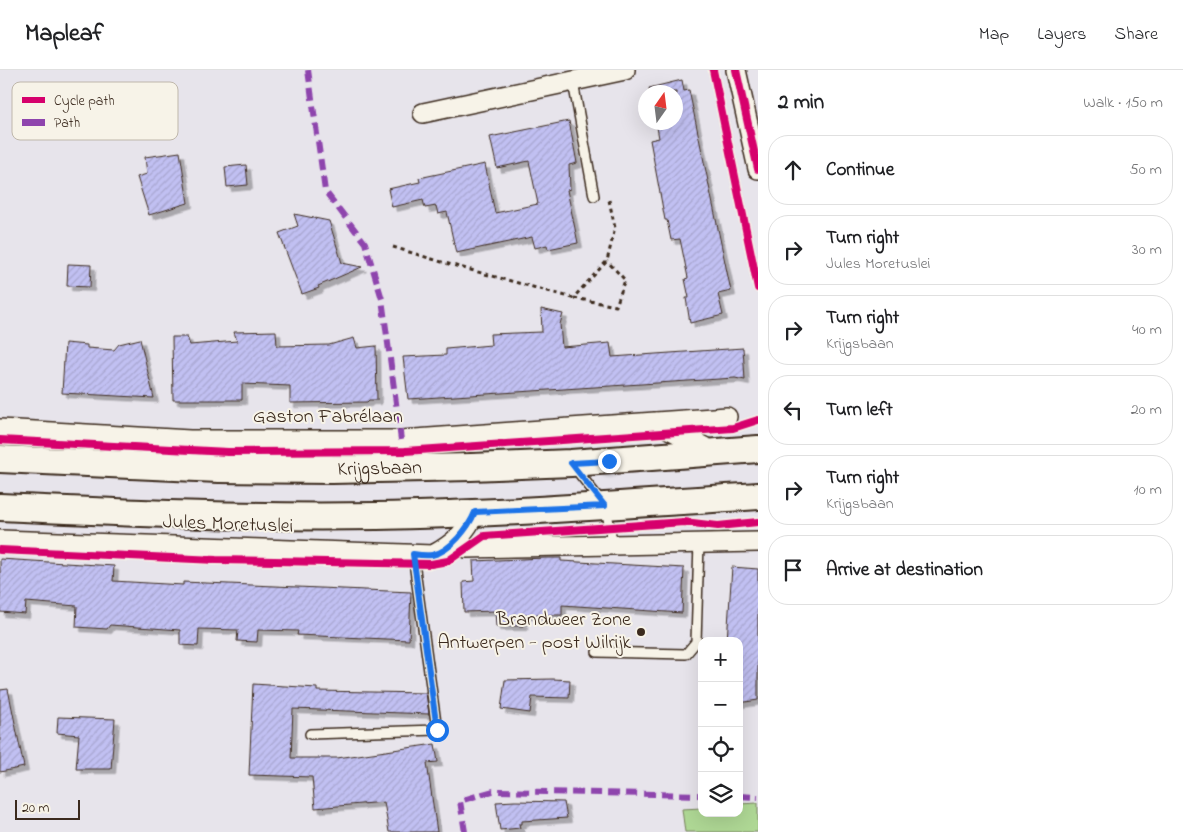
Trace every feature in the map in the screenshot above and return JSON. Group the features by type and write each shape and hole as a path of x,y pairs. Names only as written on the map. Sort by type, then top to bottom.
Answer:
{"main road":[{"name":"Krijgsbaan","path":"0,459 218,469 332,470 571,463 758,449"},
{"path":"0,507 258,516 379,516 605,506 758,496"}],"street":[{"path":"423,113 625,70"},
{"path":"736,70 758,169"},
{"name":"Gaston Fabrélaan","path":"0,429 190,440 401,440 727,417"},
{"path":"655,422 714,452"},
{"name":"Jules Moretuslei","path":"0,540 433,555 452,544 471,522 475,512"},
{"path":"452,544 466,548 758,542"}],"lane":[{"path":"573,82 594,196"},
{"path":"571,463 605,506 612,545"},
{"path":"597,652 686,654 696,642 699,543"},
{"path":"310,734 437,730 413,554"}],"path":[{"path":"573,298 607,261 615,228 607,191"},
{"path":"393,247 454,266 573,298 616,306 625,280 607,261"}],"green space":[{"path":"758,803 758,832 685,832 682,809 698,808 698,817 743,817 743,804"}],"building":[{"path":"682,80 683,85 661,85"},
{"path":"683,86 684,91 689,90 731,291 718,294 723,315 690,323 686,298 689,298 685,279 688,278 680,239 671,240 667,220 665,220 650,140 659,138 658,130 683,130"},
{"path":"569,121 577,163 569,165 570,189 567,190 578,243 548,249 547,245 535,248 532,237 456,253 447,212 438,214 436,206 425,208 423,200 392,207 388,189 420,182 419,178 485,164 495,213 538,204 529,161 497,168 490,137"},
{"path":"180,152 188,203 149,215 137,177 147,174 145,157"},
{"path":"246,165 248,185 227,187 225,167"},
{"path":"294,214 329,221 342,263 362,267 318,286 319,288 302,294 279,233 298,226"},
{"path":"68,264 91,265 90,287 67,286"},
{"path":"541,309 563,314 560,324 562,347 610,343 612,357 743,348 745,380 735,378 408,399 403,357 446,355 446,349 491,345 490,334 542,332"},
{"path":"276,331 277,346 329,345 354,338 357,348 376,346 377,400 369,400 367,402 290,403 290,386 242,384 242,400 173,400 172,337 187,337 190,345 237,341 234,332"},
{"path":"140,339 154,398 62,393 65,343 87,345 87,348 114,350 119,344"},
{"path":"561,558 561,561 684,568 682,613 562,605 562,615 523,615 523,626 496,626 495,611 464,612 463,582 474,581 473,561"},
{"path":"0,559 114,566 113,581 183,585 183,582 411,592 409,640 297,635 298,631 258,630 257,642 237,641 238,630 199,629 198,646 180,645 180,630 110,625 107,629 76,627 77,606 26,602 25,614 0,612"},
{"path":"732,567 758,569 758,700 743,702 743,637 727,637"},
{"path":"505,680 570,680 569,698 532,697 530,713 501,709"},
{"path":"253,684 317,688 317,691 426,693 429,714 293,709 291,758 337,758 435,744 438,762 427,763 437,832 389,832 384,802 315,808 312,777 249,775"},
{"path":"8,689 24,767 0,772 0,690"},
{"path":"58,717 115,719 111,769 76,769 79,735 57,733"},
{"path":"496,802 564,802 567,818 522,821 522,824 519,824 520,828 500,830"}],"marked path":[{"path":"308,70 325,191 365,243 382,299 401,440"},
{"path":"465,832 460,801 493,791 698,795"},
{"path":"743,796 758,797"}],"cycle path":[{"path":"713,70 758,288"},
{"path":"736,70 758,169"},
{"path":"0,440 228,452 405,451 733,428 758,420"},
{"path":"0,550 216,560 431,564 448,561 484,536 684,522 718,526 758,522"}],"place":[{"name":"Brandweer Zone Antwerpen - post Wilrijk","path":"641,632"}],"route":[{"path":"437,730 413,554 433,555 452,544 471,522 475,512 605,506 571,463 609,461"}]}
